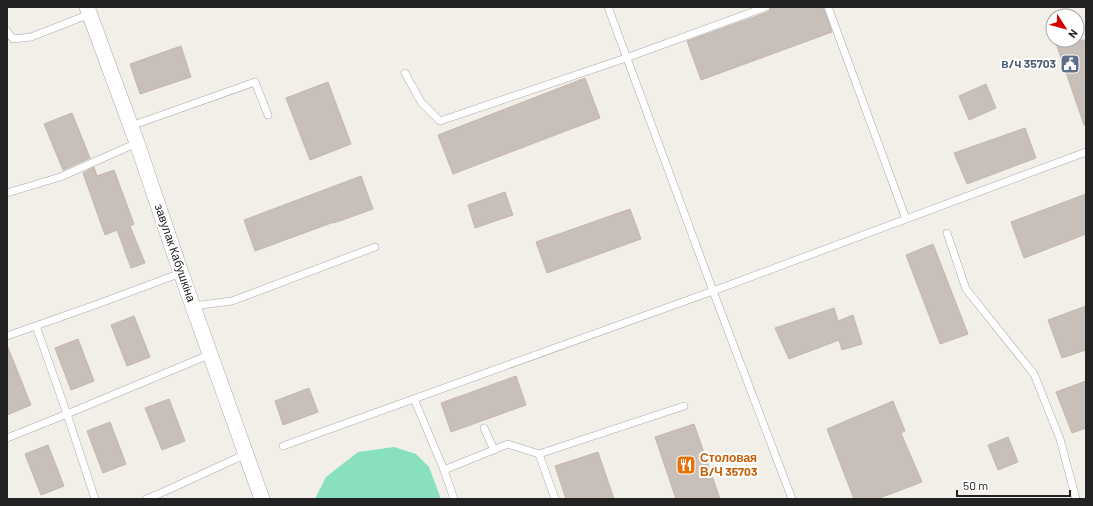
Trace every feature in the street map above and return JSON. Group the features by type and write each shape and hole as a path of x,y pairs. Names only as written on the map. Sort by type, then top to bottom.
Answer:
{"street":[{"name":"завулак Кабушкіна","path":"89,10 262,499"}],"lane":[{"path":"608,7 792,499"},
{"path":"404,73 421,102 440,121 626,58 766,7"},
{"path":"828,7 906,219"},
{"path":"7,31 13,39 30,37 89,10"},
{"path":"131,126 255,82 268,115"},
{"path":"7,193 60,177 137,143"},
{"path":"283,446 713,291 1086,152"},
{"path":"947,233 966,289 1034,374 1060,439 1076,499"},
{"path":"193,306 232,301 375,247"},
{"path":"7,336 181,273"},
{"path":"36,326 95,499"},
{"path":"7,438 211,354"},
{"path":"414,399 444,470 454,499"},
{"path":"444,470 508,444 539,454 684,406"},
{"path":"484,428 494,450"},
{"path":"146,499 162,496 246,454"},
{"path":"539,454 555,499"}],"green space":[{"path":"394,447 416,454 429,467 441,499 315,499 326,477 358,452"}],"building":[{"path":"773,7 823,7 832,32 701,80 687,41 768,12"},
{"path":"1086,40 1086,125 1084,125 1058,48 1085,48"},
{"path":"181,46 191,77 140,94 130,64"},
{"path":"585,78 600,118 453,174 438,135"},
{"path":"328,82 351,144 310,160 286,98"},
{"path":"986,84 996,108 969,120 959,96"},
{"path":"72,113 90,158 63,170 44,124"},
{"path":"1025,128 1036,158 967,184 954,153"},
{"path":"94,167 97,176 114,170 134,224 130,226 145,263 131,268 117,230 105,235 83,173"},
{"path":"361,176 373,209 255,251 244,220"},
{"path":"505,192 513,215 475,228 468,205"},
{"path":"1086,194 1086,234 1024,258 1011,222"},
{"path":"630,209 641,239 547,273 536,242"},
{"path":"933,244 968,334 940,344 906,255"},
{"path":"1086,306 1086,350 1062,358 1048,320"},
{"path":"834,308 838,321 853,315 862,344 842,350 839,340 789,359 775,328"},
{"path":"134,316 150,357 127,366 111,325"},
{"path":"78,339 94,381 71,390 55,348"},
{"path":"7,345 31,405 7,415"},
{"path":"516,376 526,405 451,432 441,403"},
{"path":"1086,381 1086,428 1072,433 1056,392"},
{"path":"309,388 318,412 283,425 275,401"},
{"path":"169,399 185,441 162,450 145,408"},
{"path":"893,401 905,431 901,433 922,482 877,499 854,499 827,429"},
{"path":"110,422 126,464 103,473 87,431"},
{"name":"Столовая В/Ч 35703","path":"694,424 720,499 676,499 655,437"},
{"path":"1008,437 1018,462 998,470 988,445"},
{"path":"48,445 64,486 41,495 25,454"},
{"path":"598,452 614,499 566,499 555,466"}],"place":[{"name":"в/ч 35703","path":"1070,64"},
{"name":"Столовая В/Ч 35703","path":"686,465"}]}
